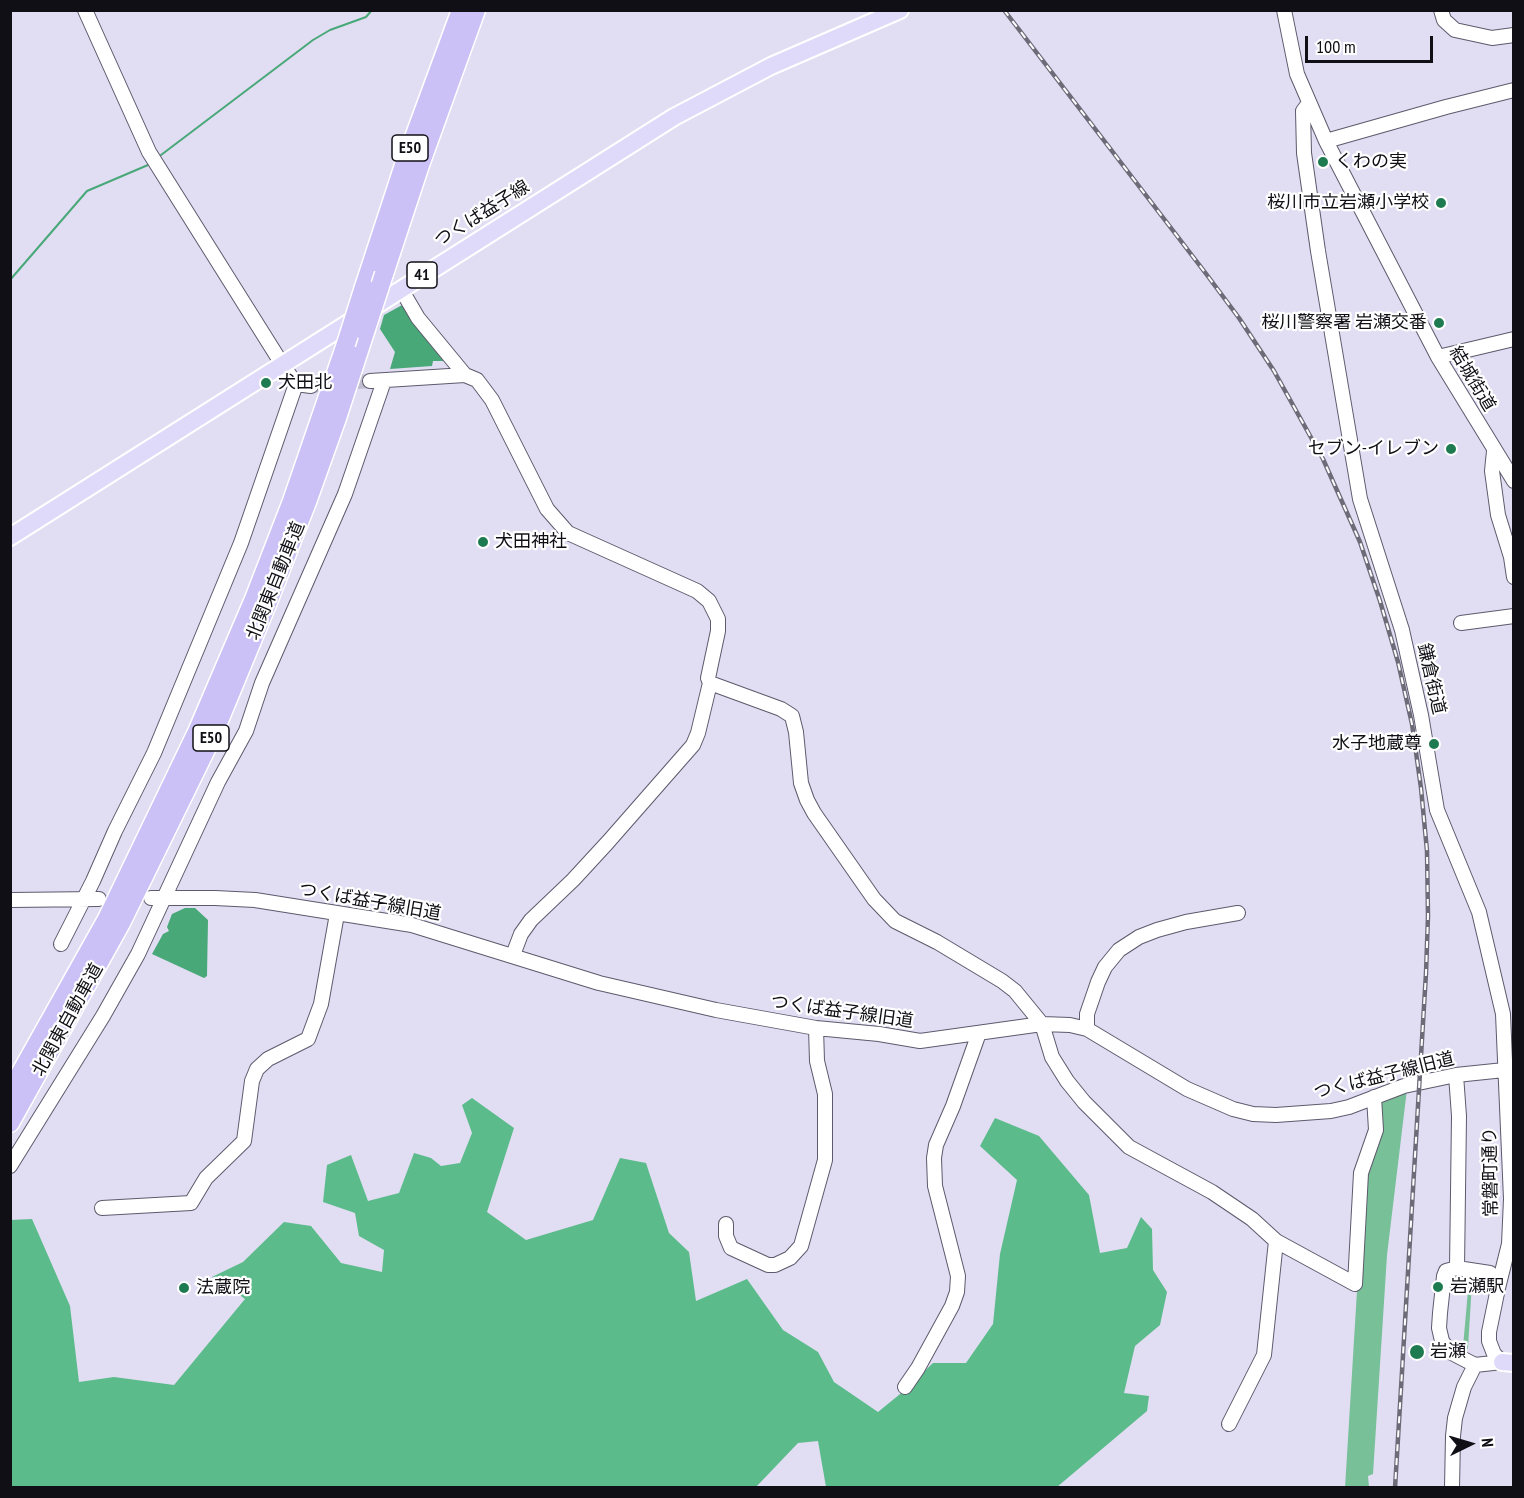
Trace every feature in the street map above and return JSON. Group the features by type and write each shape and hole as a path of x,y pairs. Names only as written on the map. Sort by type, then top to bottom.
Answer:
{"highway":[{"name":"北関東自動車道","path":"10,1092 107,919 197,732 250,609 346,344 405,162 461,10"},
{"name":"北関東自動車道","path":"10,1123 71,1018 121,923 213,735 307,502 420,165 476,10"}],"main road":[{"name":"つくば益子線","path":"10,537 698,103 780,61 900,10"}],"street":[{"path":"85,10 149,152 282,364 296,384 311,386"},
{"name":"結城街道","path":"1284,10 1297,74 1326,141 1438,357 1514,481"},
{"path":"1442,10 1444,20 1455,30 1492,38 1514,35"},
{"path":"1326,141 1514,90"},
{"name":"鎌倉街道","path":"1308,103 1303,111 1304,153 1318,251 1360,499 1402,630 1421,715 1437,810 1479,912 1503,1014 1509,1069 1508,1112"},
{"path":"401,289 418,318 465,375"},
{"path":"1438,357 1514,339"},
{"path":"10,1166 103,1016 138,954 157,898 246,730 262,683 345,494 377,381 465,375 477,380 492,400 547,509 568,533 697,591 710,601 717,619 718,631 708,678 710,683 693,745 573,880 531,920 521,934 513,955"},
{"path":"61,944 148,767 241,543 296,384"},
{"path":"1494,451 1492,471 1498,515 1511,557 1514,578"},
{"path":"1461,623 1514,616"},
{"path":"710,683 788,712 794,723 801,783 807,800 884,911 895,921 937,942 1015,991 1042,1024 1052,1057 1067,1081 1129,1148 1212,1192 1252,1219 1276,1241 1355,1284 1361,1173 1376,1130 1374,1097"},
{"name":"つくば益子線旧道","path":"157,898 255,900 425,928 611,986 716,1011 816,1028 879,1034 920,1041 1042,1024 1070,1025 1087,1029 1187,1089 1233,1109 1253,1114 1276,1116 1331,1112 1404,1086 1456,1075 1509,1069"},
{"path":"10,900 99,899"},
{"path":"1087,1029 1087,1014 1098,982 1105,967 1119,950 1157,930 1186,922 1238,913"},
{"path":"102,1208 191,1203 206,1178 244,1141 252,1081 257,1068 268,1059 308,1039 321,1004 337,915"},
{"path":"726,1224 726,1236 731,1248 768,1265 775,1265 790,1258 801,1246 825,1160 825,1094 817,1061 816,1028"},
{"path":"904,1387 918,1368 952,1306 957,1292 958,1276 935,1186 934,1158 936,1145 953,1106 979,1033"},
{"path":"1456,1075 1459,1116 1457,1268"},
{"name":"常磐町通り","path":"1508,1112 1511,1199 1509,1244 1496,1271 1498,1288 1489,1332 1494,1354 1508,1362"},
{"path":"1229,1424 1264,1355 1276,1241"},
{"path":"1496,1271 1457,1268 1446,1271 1440,1313 1440,1335 1450,1352 1475,1365 1508,1362"},
{"path":"1452,1488 1452,1436 1455,1418 1464,1387 1475,1365"}],"shaded area":[{"path":"404,304 420,331 444,361 433,361 432,366 390,369 395,352 380,329 384,315"},
{"path":"185,908 195,908 208,920 207,976 204,978 152,954 163,934 169,931 167,927 172,914"},
{"path":"1407,1089 1387,1255 1373,1474 1368,1476 1369,1487 1345,1488 1366,1172 1378,1101"},
{"path":"472,1098 514,1128 487,1212 526,1240 593,1220 620,1158 646,1163 669,1233 689,1252 696,1301 747,1279 783,1330 818,1352 834,1382 878,1412 933,1363 966,1363 993,1324 1000,1254 1017,1180 980,1146 995,1118 1039,1136 1089,1195 1100,1253 1127,1248 1141,1217 1152,1229 1153,1270 1167,1292 1160,1325 1135,1346 1124,1393 1149,1396 1147,1411 1057,1487 826,1487 818,1441 798,1443 756,1487 11,1487 10,1220 32,1219 70,1306 79,1382 114,1377 174,1385 245,1299 212,1277 243,1262 284,1222 311,1226 341,1263 382,1272 384,1250 359,1236 355,1213 323,1202 327,1165 351,1155 368,1201 399,1193 414,1153 431,1158 441,1166 460,1163 472,1133 462,1105"},
{"path":"1469,1279 1472,1282 1466,1352 1463,1347"}],"waterway":[{"path":"161,155 313,40 330,30 366,17 372,10"},
{"path":"10,280 87,191 148,165"}],"tunnel":[{"path":"311,386 370,381"}],"railway":[{"path":"1004,10 1207,275 1274,371 1323,459 1360,542 1398,662 1412,724 1421,788 1427,851 1428,916 1395,1488"}],"place":[{"name":"くわの実","path":"1323,162"},
{"name":"桜川市立岩瀬小学校","path":"1441,203"},
{"name":"桜川警察署 岩瀬交番","path":"1439,323"},
{"name":"犬田北","path":"266,383"},
{"name":"セブン-イレブン","path":"1451,449"},
{"name":"犬田神社","path":"483,542"},
{"name":"水子地蔵尊","path":"1434,744"},
{"name":"岩瀬駅","path":"1438,1287"},
{"name":"法蔵院","path":"184,1288"},
{"name":"岩瀬","path":"1417,1352"}]}
